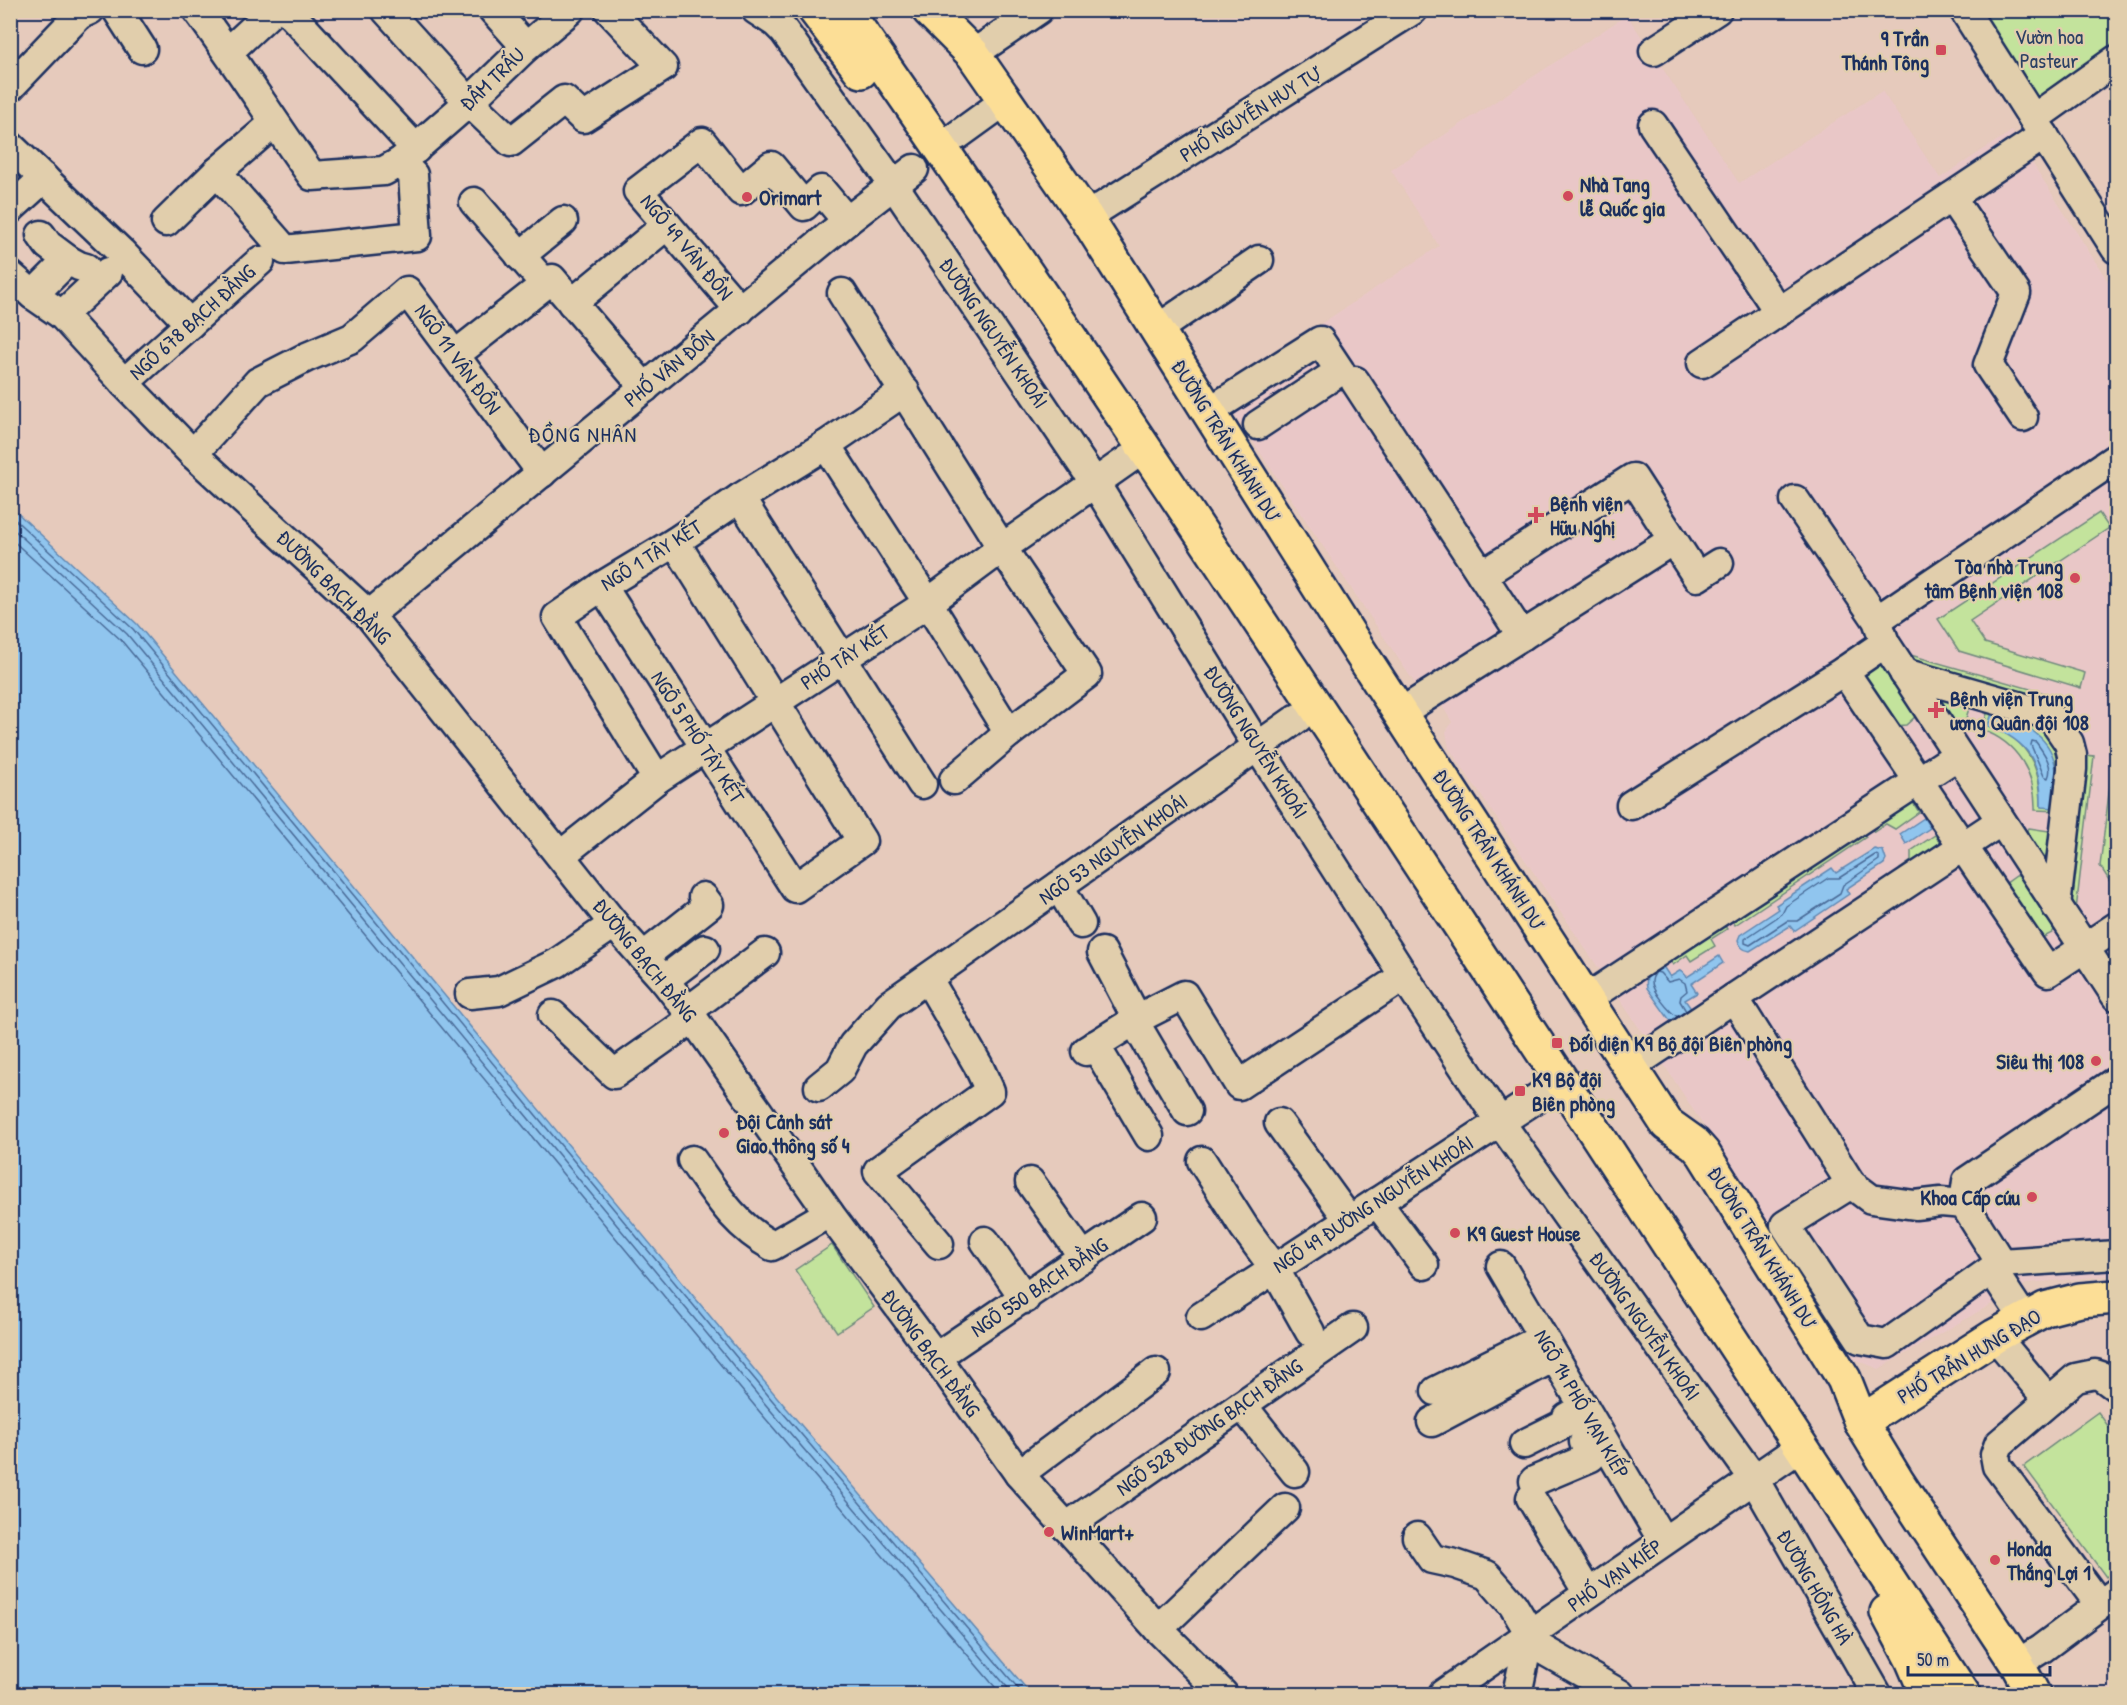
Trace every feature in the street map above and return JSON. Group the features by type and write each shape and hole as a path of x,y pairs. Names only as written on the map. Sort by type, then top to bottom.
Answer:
{"main road":[{"name":"ĐƯỜNG NGUYỄN KHOÁI","path":"815,10 914,142 1129,459 1546,1092 1794,1451"},
{"path":"845,10 980,202 1105,388 1794,1451 1963,1695"},
{"name":"ĐƯỜNG TRẦN KHÁNH DƯ","path":"929,10 973,54 1086,217 1400,713 1667,1124 1695,1143 1703,1153 1844,1379 1861,1422 1898,1483 2017,1664 2032,1695"},
{"name":"PHỐ TRẦN HƯNG ĐẠO","path":"1861,1422 1995,1336 2045,1309 2080,1300 2116,1297"},
{"path":"1794,1451 1882,1603 1912,1659 1927,1695"}],"street":[{"path":"10,87 79,15 90,10"},
{"path":"117,10 142,49"},
{"path":"196,10 228,52 312,176 384,171 408,156"},
{"path":"228,52 273,10"},
{"path":"217,172 285,250 417,236 413,175 408,156 287,10"},
{"path":"386,10 469,102 512,142 564,100 583,118 663,66 609,10"},
{"path":"493,10 526,47"},
{"name":"ĐẦM TRẤU","path":"408,156 526,47 570,10"},
{"name":"ĐƯỜNG NGUYỄN KHOÁI","path":"756,10 784,31 904,176 1258,747 1404,976 1500,1122 1754,1479"},
{"path":"973,54 1038,10"},
{"name":"PHỐ NGUYỄN HUY TỰ","path":"1086,217 1413,10"},
{"path":"1654,51 1717,10"},
{"path":"1964,10 2116,249"},
{"path":"1702,363 1951,197 2116,60"},
{"path":"958,135 1005,101"},
{"path":"166,222 217,172 274,123"},
{"path":"1653,125 1779,312"},
{"name":"NGÕ 49 VÂN ĐỒN","path":"740,310 638,191 702,142 741,191 771,166 804,206 821,190 848,221"},
{"path":"10,146 121,252 190,324"},
{"name":"PHỐ VÂN ĐỒN","path":"369,615 904,176"},
{"path":"10,209 44,178"},
{"path":"1951,197 2016,293 1988,365 2023,417"},
{"path":"474,202 545,284"},
{"path":"520,256 563,221"},
{"path":"572,303 667,225"},
{"path":"41,235 48,245 87,266"},
{"path":"1156,330 1259,260"},
{"name":"NGÕ 678 BẠCH ĐẰNG","path":"124,383 260,261"},
{"path":"33,295 87,266"},
{"path":"62,315 87,266"},
{"name":"ĐƯỜNG BẠCH ĐẰNG","path":"10,275 33,295 62,315 193,454 369,615 614,924 664,980 691,1015 829,1214 1019,1474 1158,1629 1223,1695"},
{"path":"455,356 552,279 645,388"},
{"name":"NGÕ 11 VÂN ĐỒN","path":"193,454 258,382 307,357 352,338 407,291 542,473"},
{"path":"842,293 1002,548 1087,674 954,780"},
{"path":"1208,412 1320,341 1340,371 1257,425"},
{"path":"1355,381 1522,636"},
{"name":"NGÕ 1 TÂY KẾT","path":"657,779 557,617 602,586 826,445 905,391"},
{"path":"826,445 1009,734"},
{"path":"1631,806 1844,671 1881,632 2116,458"},
{"name":"PHỐ TÂY KẾT","path":"561,855 657,779 928,603 1129,459"},
{"path":"1482,575 1634,478 1697,577 1719,563"},
{"path":"740,498 922,784"},
{"path":"1795,500 1881,632 1904,673 2116,996"},
{"path":"1400,713 1673,540"},
{"path":"675,542 775,703"},
{"name":"NGÕ 5 PHỐ TÂY KẾT","path":"602,586 795,888 862,841 775,703"},
{"path":"1844,671 2048,972 2116,927"},
{"path":"1904,673 2046,714 2054,721 2069,743 2072,769 2056,906"},
{"name":"NGÕ 53 NGUYỄN KHOÁI","path":"819,1087 840,1070 853,1045 889,1005 1298,718"},
{"path":"1586,999 1958,755"},
{"path":"1630,1067 2001,821"},
{"path":"1059,886 1081,924"},
{"path":"643,957 709,905 703,897"},
{"path":"470,994 499,991 557,963 614,924"},
{"path":"664,980 705,949"},
{"path":"1102,952 1135,1020 1187,1111"},
{"path":"553,1015 614,1074 765,954"},
{"path":"1149,1136 1091,1048 1135,1020 1184,995 1239,1085 1404,976"},
{"path":"928,979 978,1065 990,1091 878,1171 939,1244"},
{"path":"1734,999 1851,1184 1871,1199 1915,1205 1941,1202 1964,1204"},
{"path":"2025,1320 1964,1204 1967,1181 2116,1081"},
{"name":"NGÕ 49 ĐƯỜNG NGUYỄN KHOÁI","path":"1201,1317 1546,1092"},
{"path":"1279,1123 1349,1220"},
{"path":"692,1160 731,1215 752,1235 772,1246 829,1214"},
{"path":"1202,1161 1244,1227 1274,1268 1310,1332"},
{"path":"1030,1182 1084,1257"},
{"path":"1851,1184 1785,1225 1860,1339 1887,1344 1996,1266 2116,1255"},
{"path":"1377,1202 1424,1265"},
{"name":"NGÕ 550 BẠCH ĐẰNG","path":"936,1358 1142,1217"},
{"path":"985,1241 1025,1299"},
{"name":"NGÕ 14 PHỐ VẠN KIẾP","path":"1501,1266 1663,1541"},
{"name":"NGÕ 528 ĐƯỜNG BẠCH ĐẰNG","path":"1066,1527 1353,1329"},
{"path":"1995,1336 2049,1401"},
{"path":"1436,1391 1549,1347"},
{"path":"1432,1422 1549,1347"},
{"path":"1019,1474 1156,1372"},
{"path":"2017,1664 2108,1599 1997,1466 1995,1455 1999,1444 2076,1378 2095,1374 2116,1386"},
{"path":"1242,1406 1295,1472"},
{"path":"1524,1444 1570,1421 1567,1417 1584,1407"},
{"path":"1588,1593 1532,1490 1591,1457 1584,1442 1599,1434"},
{"name":"PHỐ VẠN KIẾP","path":"1443,1695 1794,1451"},
{"name":"ĐƯỜNG HỒNG HÀ","path":"1754,1479 1877,1695"},
{"path":"1158,1629 1285,1508"},
{"path":"1417,1537 1432,1559 1487,1575 1514,1605 1538,1647 1620,1695"},
{"path":"1517,1695 1530,1633"}],"shaded area":[{"name":"Bệnh viện Trung ương Quân đội 108","path":"1627,15 1739,183 1882,91 1940,178 2012,131 2116,294 2116,1275 2028,1283 1879,1369 1854,1359 1665,1066 1449,748 1446,732 1452,722 1434,692 1420,691 1219,391 1439,246 1391,170"}],"green space":[{"name":"Vườn hoa Pasteur","path":"1980,11 2116,11 2116,45 2039,102"},
{"path":"2099,513 2109,528 1970,621 1985,643 2085,673 2081,688 1959,651 1938,619"},
{"path":"1907,654 2055,696 2052,705 1915,666"},
{"path":"1884,664 1916,716 1906,725 1894,726 1862,677 1876,665"},
{"path":"1942,697 1971,702 1963,728 1956,729 1939,701"},
{"path":"1989,707 2042,727 2061,757 2059,811 2035,810 2032,784 2022,761 2005,742 1982,730","holes":["2003,732 2046,745 2041,807 2041,795 2033,763 2021,745"]},
{"path":"2116,736 2116,891 2100,866"},
{"path":"2084,755 2094,756 2076,910 2070,896"},
{"path":"1912,801 1919,812 1895,829 1886,824 1874,832 1868,823"},
{"path":"1860,828 1866,837 1735,925 1729,916"},
{"path":"2029,828 2056,832 2049,861 2045,861 2025,834"},
{"path":"1935,835 1942,846 1905,878 1900,869 1911,861 1911,851"},
{"path":"2016,876 2024,876 2056,927 2052,933 2040,939 2005,884"},
{"path":"1722,921 1727,929 1711,939 1715,946 1691,961 1687,955 1673,965 1668,957"},
{"path":"832,1245 874,1307 837,1332 795,1270"},
{"path":"2098,1412 2116,1437 2116,1569 2106,1577 2024,1466"}],"water":[{"path":"11,507 137,624 777,1397 1031,1694 11,1694"},
{"path":"1992,713 2022,724 2031,730 2039,736 2052,753 2056,769 2055,808 2041,807 2039,778 2030,756 2014,739 1988,726"},
{"path":"1924,818 1930,828 1906,844 1900,834"},
{"path":"1874,849 1883,851 1886,860 1884,864 1846,889 1849,894 1794,931 1790,926 1750,951 1741,946 1738,940 1740,935 1779,909 1776,905 1832,868 1836,873"},
{"path":"1719,956 1723,963 1691,984 1697,993 1685,1000 1697,1017 1674,1022 1669,1019 1647,988 1646,980 1651,970 1660,962 1670,977 1681,970 1687,977"}],"place":[{"name":"9 Trần Thánh Tông","path":"1941,50"},
{"name":"Nhà Tang lễ Quốc gia","path":"1568,196"},
{"name":"Orimart","path":"747,197"},
{"name":"Bệnh viện Hữu Nghị","path":"1536,515"},
{"name":"Tòa nhà Trung tâm Bệnh viện 108","path":"2075,578"},
{"name":"Bệnh viện Trung ương Quân đội 108","path":"1936,710"},
{"name":"Đối diện K9 Bộ đội Biên phòng","path":"1557,1043"},
{"name":"Siêu thị 108","path":"2096,1061"},
{"name":"K9 Bộ đội Biên phòng","path":"1520,1091"},
{"name":"Đội Cảnh sát Giao thông số 4","path":"724,1133"},
{"name":"Khoa Cấp cứu","path":"2032,1197"},
{"name":"K9 Guest House","path":"1455,1233"},
{"name":"WinMart+","path":"1049,1532"},
{"name":"Honda Thắng Lợi 1","path":"1995,1560"}],"district":[{"name":"ĐỒNG NHÂN","path":"583,434"}]}
